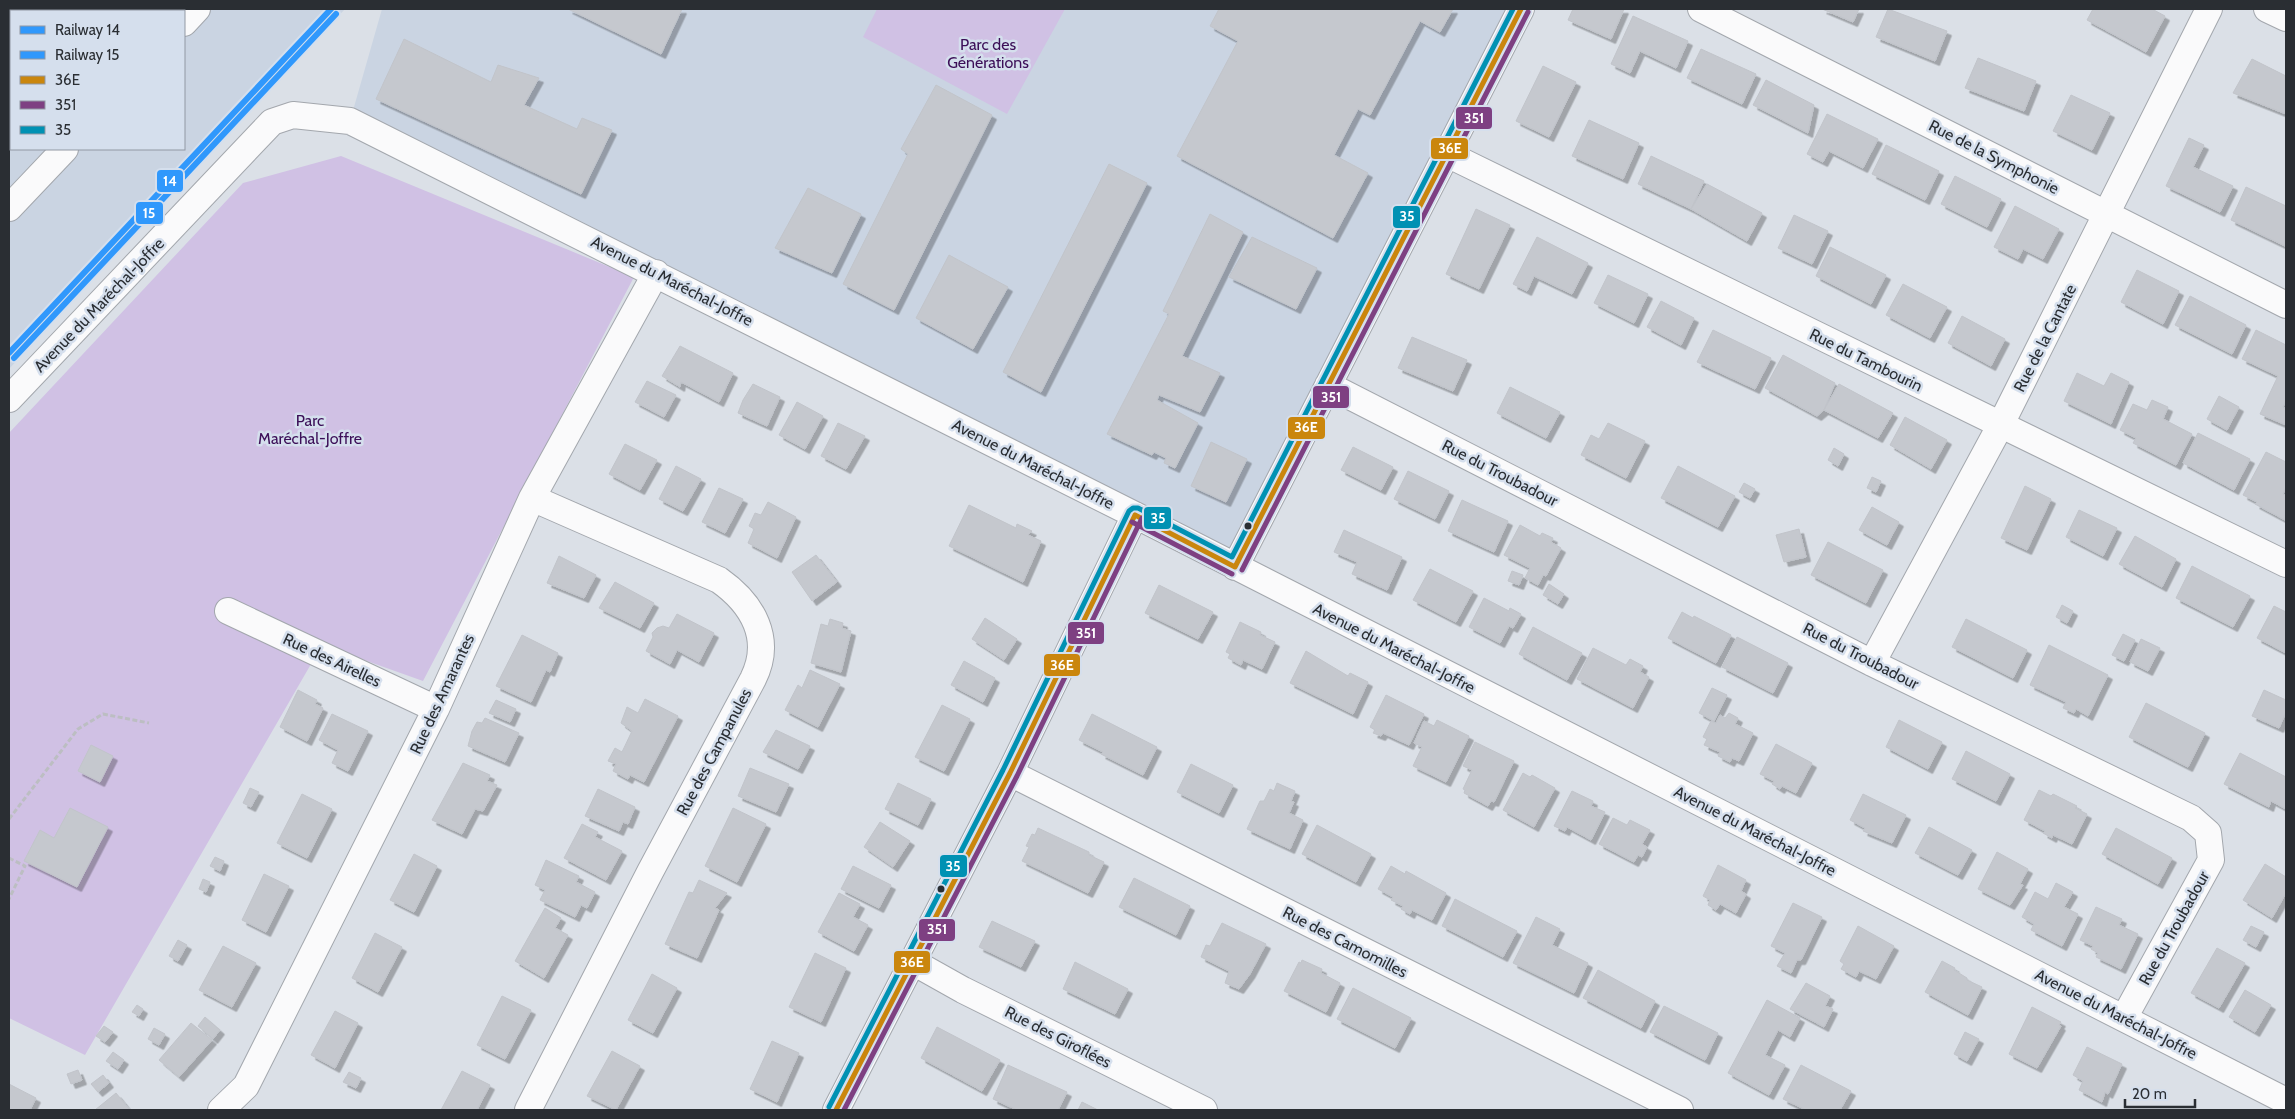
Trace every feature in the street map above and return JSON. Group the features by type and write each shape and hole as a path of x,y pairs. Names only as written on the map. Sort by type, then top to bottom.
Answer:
{"street":[{"path":"185,22 197,9"},
{"path":"1235,567 1522,9"},
{"name":"Rue de la Symphonie","path":"1701,9 2286,304"},
{"name":"Rue de la Cantate","path":"1872,663 2000,426 2209,9"},
{"path":"2267,9 2286,18"},
{"name":"Avenue du Maréchal-Joffre","path":"9,399 272,122 293,116 350,121 1135,515 2286,1101"},
{"path":"9,208 64,150"},
{"name":"Rue du Tambourin","path":"1447,154 2000,426 2286,564"},
{"name":"Rue des Amarantes","path":"221,1110 246,1086 436,709 532,498 656,273"},
{"name":"Rue du Troubadour","path":"1328,385 1872,663 2191,818 2208,833 2211,860 2124,1018"},
{"name":"Rue des Campanules","path":"528,1110 760,666 762,650 754,616 734,590 719,580 532,498"},
{"path":"836,1110 1010,773 1135,515"},
{"name":"Rue des Airelles","path":"228,611 436,709"},
{"name":"Rue des Camomilles","path":"1010,773 1680,1110"},
{"name":"Rue des Giroflées","path":"913,962 962,990 1204,1110"}],"path":[{"path":"9,819 78,729 103,714 149,722"},
{"path":"9,858 25,866 9,899"}],"shaded area":[{"path":"9,9 345,9 9,369"},
{"path":"382,9 1521,9 1235,567 350,121"}],"green space":[{"name":"Parc des Générations","path":"877,9 1065,9 1007,114 863,37"},
{"name":"Parc Maréchal-Joffre","path":"341,156 634,277 423,681 322,645 85,1055 9,1018 9,433 243,183"}],"building":[{"path":"568,9 682,9 661,54"},
{"path":"1219,9 1453,9 1440,32 1420,21 1370,115 1358,109 1334,155 1368,173 1333,238 1177,156 1238,41 1210,26"},
{"path":"1573,9 1624,9 1611,39 1568,20"},
{"path":"1822,9 1859,9 1853,22"},
{"path":"1888,9 1947,31 1935,61 1876,37"},
{"path":"2093,9 2152,9 2165,16 2146,52 2087,20"},
{"path":"1633,16 1688,41 1676,68 1640,51 1630,73 1611,64"},
{"path":"404,39 491,82 498,65 539,78 524,105 577,129 582,118 612,130 581,194 376,99"},
{"path":"1701,49 1756,74 1742,104 1687,78"},
{"path":"1978,58 2036,81 2024,111 1965,88"},
{"path":"2252,59 2286,76 2286,114 2233,93"},
{"path":"1543,66 1576,82 1549,137 1516,121"},
{"path":"1766,80 1814,105 1808,133 1753,105"},
{"path":"936,85 992,115 894,310 843,284 908,154 901,149"},
{"path":"2071,95 2110,113 2092,150 2053,131"},
{"path":"1827,114 1878,139 1863,168 1829,151 1823,162 1807,154"},
{"path":"1589,120 1639,143 1623,179 1572,156"},
{"path":"2189,138 2204,145 2193,167 2233,186 2220,212 2166,186"},
{"path":"1886,145 1939,171 1925,200 1872,174"},
{"path":"1651,156 1704,181 1691,209 1638,184"},
{"path":"1109,164 1147,183 1041,392 1003,372"},
{"path":"1955,176 2001,199 1987,227 1941,204"},
{"path":"1707,184 1762,213 1747,241 1691,209"},
{"path":"2246,187 2286,206 2285,246 2231,220"},
{"path":"808,188 861,214 832,273 775,248"},
{"path":"2015,206 2059,229 2043,259 2023,249 2018,259 1994,247"},
{"path":"1476,209 1510,225 1479,289 1446,274"},
{"path":"1210,214 1243,232 1182,356 1220,373 1200,412 1159,395 1157,400 1198,423 1175,468 1164,463 1166,458 1154,452 1152,455 1107,434 1169,314 1163,311"},
{"path":"1794,215 1828,231 1812,264 1778,248"},
{"path":"1252,237 1317,268 1296,309 1229,277"},
{"path":"1537,237 1588,263 1572,294 1534,276 1527,291 1513,284"},
{"path":"1830,247 1886,275 1871,304 1816,276"},
{"path":"949,255 1008,287 973,349 916,318"},
{"path":"2137,270 2179,291 2163,324 2121,302"},
{"path":"1608,275 1648,294 1634,323 1594,303"},
{"path":"1903,284 1947,307 1930,338 1886,315"},
{"path":"2190,296 2246,325 2232,354 2175,325"},
{"path":"1661,301 1694,318 1681,345 1647,327"},
{"path":"1962,316 2005,339 1991,366 1948,343"},
{"path":"1713,330 1771,358 1755,389 1697,362"},
{"path":"2256,330 2286,345 2286,400 2283,407 2286,409 2286,425 2260,414 2278,376 2242,359"},
{"path":"1412,337 1467,360 1453,391 1398,368"},
{"path":"680,346 733,373 719,402 681,382 680,387 662,376"},
{"path":"1783,355 1835,383 1824,410 1817,416 1765,388"},
{"path":"2077,373 2104,386 2111,373 2129,382 2111,424 2064,401"},
{"path":"647,381 676,395 664,417 635,402"},
{"path":"753,384 780,397 767,426 738,413 743,400"},
{"path":"1839,384 1893,413 1878,438 1824,410"},
{"path":"1510,387 1560,412 1546,438 1497,413"},
{"path":"2219,396 2239,407 2227,430 2207,419"},
{"path":"2152,400 2168,407 2163,419 2192,434 2176,465 2133,443 2136,438 2120,430 2133,404 2147,410"},
{"path":"797,402 823,416 805,449 779,435"},
{"path":"1905,417 1947,440 1931,469 1890,445"},
{"path":"838,423 865,436 846,469 821,456"},
{"path":"1608,423 1645,441 1626,478 1581,455 1591,435 1599,439"},
{"path":"2198,433 2250,459 2234,490 2183,463"},
{"path":"1211,442 1247,459 1226,502 1191,486"},
{"path":"625,444 657,460 640,490 609,474"},
{"path":"1353,447 1393,467 1381,490 1341,470"},
{"path":"1834,448 1844,454 1838,466 1828,460"},
{"path":"2266,452 2286,462 2286,487 2283,494 2286,495 2285,520 2255,504 2257,502 2243,495"},
{"path":"676,466 701,479 683,511 659,499"},
{"path":"1678,466 1735,496 1718,527 1661,498"},
{"path":"1408,471 1449,491 1435,519 1394,499"},
{"path":"1872,477 1881,481 1876,492 1867,488"},
{"path":"1744,483 1755,489 1750,498 1739,492"},
{"path":"2025,486 2051,499 2027,550 2001,538"},
{"path":"719,488 743,499 725,533 702,522"},
{"path":"1462,500 1508,521 1494,552 1448,531"},
{"path":"768,502 796,517 777,558 748,543 754,529 749,526 755,513 761,515"},
{"path":"969,505 1016,528 1017,524 1032,531 1028,535 1041,541 1023,582 949,546"},
{"path":"1872,507 1899,522 1887,545 1859,530"},
{"path":"2079,510 2117,528 2103,556 2066,537"},
{"path":"1520,525 1540,536 1542,533 1553,538 1551,542 1561,548 1546,576 1543,575 1538,585 1525,578 1530,568 1504,555"},
{"path":"1799,529 1806,557 1784,562 1776,535"},
{"path":"1344,530 1402,557 1387,590 1352,574 1357,562 1334,552"},
{"path":"2135,536 2176,559 2162,587 2119,564"},
{"path":"1828,542 1883,570 1866,603 1811,575"},
{"path":"816,555 837,582 812,601 792,572"},
{"path":"559,556 596,575 584,598 547,583"},
{"path":"2192,566 2250,596 2233,627 2176,598"},
{"path":"1430,569 1473,591 1456,622 1413,600"},
{"path":"1512,571 1523,575 1519,585 1508,581"},
{"path":"615,582 654,603 640,628 599,608"},
{"path":"1549,584 1564,594 1558,604 1543,595"},
{"path":"1159,585 1213,612 1198,639 1145,613"},
{"path":"1484,598 1509,611 1510,608 1521,614 1513,628 1509,626 1500,643 1469,627"},
{"path":"2062,605 2073,611 2067,623 2056,617"},
{"path":"2274,606 2286,612 2286,653 2257,638"},
{"path":"1682,612 1731,635 1716,663 1668,638"},
{"path":"677,614 714,633 699,662 677,650 670,664 646,651 653,637 652,633 657,628 663,626 669,628"},
{"path":"985,618 1017,639 1004,660 972,639"},
{"path":"830,619 843,623 842,628 851,631 841,672 811,663 821,624 828,626"},
{"path":"1966,619 2027,650 2013,678 1952,647"},
{"path":"1240,622 1261,632 1260,635 1275,642 1262,669 1243,660 1241,665 1228,658 1230,654 1226,652"},
{"path":"1533,627 1582,653 1567,680 1519,654"},
{"path":"2123,634 2135,640 2124,661 2112,655"},
{"path":"522,635 558,653 550,672 546,670 531,702 496,686"},
{"path":"1737,637 1788,663 1773,693 1722,667"},
{"path":"2141,639 2160,648 2148,671 2130,662"},
{"path":"2049,645 2108,675 2088,716 2076,709 2074,713 2063,708 2066,702 2030,685"},
{"path":"1593,648 1626,665 1630,659 1643,666 1640,672 1649,677 1633,708 1577,679"},
{"path":"1306,651 1348,676 1350,673 1368,682 1353,714 1290,683"},
{"path":"964,661 995,678 983,702 951,685"},
{"path":"810,670 840,684 818,727 785,710 798,685 802,688"},
{"path":"1712,688 1727,695 1714,721 1699,713"},
{"path":"298,690 317,700 315,704 323,708 307,741 280,727"},
{"path":"2264,690 2286,700 2286,712 2279,728 2252,716"},
{"path":"1386,695 1424,714 1409,745 1383,733 1381,736 1373,733 1375,730 1370,727"},
{"path":"645,699 678,716 644,782 630,775 628,779 613,771 616,764 608,761 615,748 622,752 632,731 621,723 627,707 638,713"},
{"path":"496,700 516,709 510,722 489,713"},
{"path":"2146,703 2205,733 2188,767 2129,737"},
{"path":"942,705 970,719 944,771 915,757"},
{"path":"1729,713 1738,718 1735,724 1753,733 1739,761 1732,758 1730,762 1718,756 1720,752 1704,745 1707,739 1703,737 1711,721 1716,723 1720,715 1725,718"},
{"path":"332,714 368,731 348,771 332,763 338,750 319,740"},
{"path":"1092,714 1157,747 1143,775 1101,754 1103,752 1079,740"},
{"path":"485,718 519,733 505,762 468,746 472,731 477,722 482,723"},
{"path":"1437,720 1469,736 1446,782 1413,766 1422,747 1414,743 1424,721 1434,726"},
{"path":"1899,720 1942,742 1928,769 1886,747"},
{"path":"776,730 810,746 798,769 763,752"},
{"path":"1475,742 1514,761 1494,802 1491,801 1488,806 1464,793 1465,790 1463,789 1472,770 1463,766"},
{"path":"1776,744 1812,763 1796,793 1782,786 1780,789 1772,784 1774,781 1760,774"},
{"path":"91,745 113,756 100,782 78,771"},
{"path":"1966,751 2010,774 1996,801 1952,779"},
{"path":"2240,753 2286,777 2286,809 2271,801 2269,807 2224,784"},
{"path":"463,763 490,775 487,781 497,785 483,811 475,809 462,834 432,820"},
{"path":"1191,764 1233,785 1219,813 1177,792"},
{"path":"750,768 789,784 776,812 738,796"},
{"path":"1523,773 1530,777 1532,775 1555,788 1534,827 1503,810"},
{"path":"898,783 931,799 918,825 885,809"},
{"path":"1277,783 1295,791 1291,801 1294,802 1289,813 1303,820 1290,849 1247,829 1260,801 1264,801 1270,789 1274,791"},
{"path":"250,788 259,792 251,807 243,803"},
{"path":"598,789 635,807 628,824 623,822 619,831 585,816"},
{"path":"2039,790 2051,796 2053,794 2077,806 2075,808 2087,814 2072,844 2053,835 2052,838 2043,833 2045,831 2024,820"},
{"path":"1572,791 1593,801 1591,806 1605,812 1591,840 1567,827 1565,831 1554,826"},
{"path":"302,794 332,809 307,858 277,843"},
{"path":"1863,794 1906,815 1892,843 1863,831 1865,828 1850,820"},
{"path":"70,808 108,827 77,887 24,861 40,830 54,838"},
{"path":"733,808 766,824 737,882 705,866"},
{"path":"1613,818 1627,825 1630,820 1650,830 1642,844 1647,847 1642,857 1638,855 1634,862 1599,844"},
{"path":"880,822 910,841 893,867 864,847"},
{"path":"582,824 598,832 595,837 622,851 606,880 564,858"},
{"path":"1317,825 1371,854 1356,882 1302,854"},
{"path":"1929,827 1972,850 1958,875 1915,853"},
{"path":"1038,828 1089,852 1089,855 1104,862 1088,893 1022,861 1029,847 1026,846 1032,834 1035,835"},
{"path":"2116,828 2172,858 2158,884 2102,854"},
{"path":"1997,852 2028,869 2020,884 2023,885 2010,905 1978,889"},
{"path":"414,854 437,866 414,912 390,900"},
{"path":"215,857 224,861 220,871 210,866"},
{"path":"546,860 579,876 576,882 595,892 587,908 581,905 575,917 540,900 545,890 535,885"},
{"path":"2265,864 2286,877 2286,893 2272,918 2243,900"},
{"path":"1718,865 1746,880 1741,891 1746,894 1736,913 1720,904 1716,910 1708,905 1710,900 1703,896"},
{"path":"853,866 891,885 879,908 841,889"},
{"path":"1391,866 1405,874 1406,871 1446,893 1432,920 1412,910 1410,914 1401,909 1403,906 1391,900 1393,897 1378,889"},
{"path":"264,874 289,886 266,932 242,920"},
{"path":"1134,878 1190,906 1176,935 1119,907"},
{"path":"203,879 210,882 206,892 199,889"},
{"path":"699,880 727,893 715,908 719,910 697,958 665,944 689,892 693,893"},
{"path":"2056,883 2073,892 2064,907 2078,914 2062,946 2031,930 2034,924 2022,917 2035,892 2048,899"},
{"path":"839,893 860,904 853,917 868,925 854,951 818,932"},
{"path":"1455,899 1517,931 1503,957 1442,926"},
{"path":"1793,903 1822,917 1801,960 1797,960 1791,973 1777,966 1785,953 1771,946"},
{"path":"2096,907 2122,919 2119,925 2138,934 2121,969 2096,957 2098,953 2091,949 2093,946 2080,940"},
{"path":"545,908 561,918 555,928 568,935 544,978 515,961"},
{"path":"1536,917 1560,929 1552,945 1588,963 1574,993 1513,963"},
{"path":"992,921 1035,941 1021,967 979,947"},
{"path":"1222,923 1266,944 1250,974 1239,989 1225,983 1229,971 1201,957 1206,945 1210,946"},
{"path":"1858,926 1894,946 1876,979 1859,971 1856,977 1841,969 1844,964 1840,961"},
{"path":"2251,926 2264,932 2256,947 2243,940"},
{"path":"375,933 402,947 378,992 352,978"},
{"path":"178,940 187,945 178,961 169,956"},
{"path":"223,946 256,963 232,1007 199,990"},
{"path":"2217,948 2245,963 2219,1008 2191,993"},
{"path":"815,953 846,968 821,1022 789,1007"},
{"path":"1302,960 1322,969 1321,973 1340,983 1326,1012 1284,991 1299,962 1301,963"},
{"path":"1942,961 1955,968 1954,970 1967,978 1967,980 1982,987 1968,1015 1925,992"},
{"path":"1075,962 1128,989 1115,1014 1063,989"},
{"path":"1598,970 1655,1001 1641,1028 1583,998"},
{"path":"652,974 677,988 653,1033 628,1020"},
{"path":"1806,983 1830,996 1825,1006 1833,1009 1824,1027 1790,1009"},
{"path":"1353,988 1411,1018 1395,1048 1337,1019"},
{"path":"2245,990 2271,1005 2255,1032 2229,1017"},
{"path":"502,996 531,1010 505,1059 477,1045"},
{"path":"1767,1000 1800,1018 1790,1037 1778,1030 1765,1055 1785,1065 1769,1095 1728,1073"},
{"path":"137,1005 143,1009 139,1016 132,1012"},
{"path":"1664,1006 1718,1033 1705,1060 1650,1032"},
{"path":"2032,1007 2061,1022 2059,1025 2061,1026 2037,1068 2009,1054"},
{"path":"335,1011 358,1023 335,1068 311,1055"},
{"path":"205,1017 220,1030 213,1039 198,1026"},
{"path":"191,1023 212,1040 179,1077 159,1060"},
{"path":"104,1026 113,1032 105,1042 96,1036"},
{"path":"937,1027 1000,1060 982,1091 921,1058"},
{"path":"154,1028 165,1034 159,1045 148,1039"},
{"path":"1965,1032 1979,1039 1967,1061 1954,1054"},
{"path":"772,1041 799,1053 777,1102 750,1089"},
{"path":"2087,1047 2122,1064 2108,1094 2105,1092 2102,1102 2079,1090 2083,1081 2073,1075"},
{"path":"612,1051 640,1066 616,1110 587,1096"},
{"path":"113,1052 124,1060 118,1069 106,1061"},
{"path":"1008,1065 1067,1092 1058,1110 1017,1110 993,1099"},
{"path":"1801,1065 1851,1091 1840,1110 1806,1110 1783,1099"},
{"path":"78,1070 82,1080 71,1084 67,1074"},
{"path":"462,1071 490,1085 477,1110 441,1110"},
{"path":"349,1072 361,1078 356,1088 343,1082"},
{"path":"103,1075 109,1083 98,1092 91,1084"},
{"path":"9,1084 36,1098 30,1110 9,1110"},
{"path":"116,1093 130,1110 95,1110"},
{"path":"1082,1102 1098,1110 1078,1110"}],"rail line":[{"name":"14","path":"9,353 331,9"},
{"name":"15","path":"14,358 336,14"}],"transit line":[{"name":"35","path":"829,1107 1003,770 1129,511 1133,508 1138,508 1232,557 1513,9"},
{"name":"36E","path":"1235,567 1521,9"},
{"name":"351","path":"1242,570 1528,12"},
{"name":"36E","path":"1135,515 1235,567"},
{"name":"36E","path":"836,1110 1010,773 1135,515"},
{"name":"351","path":"844,1110 1017,776 1142,518"},
{"name":"351","path":"1132,522 1232,574"}]}
